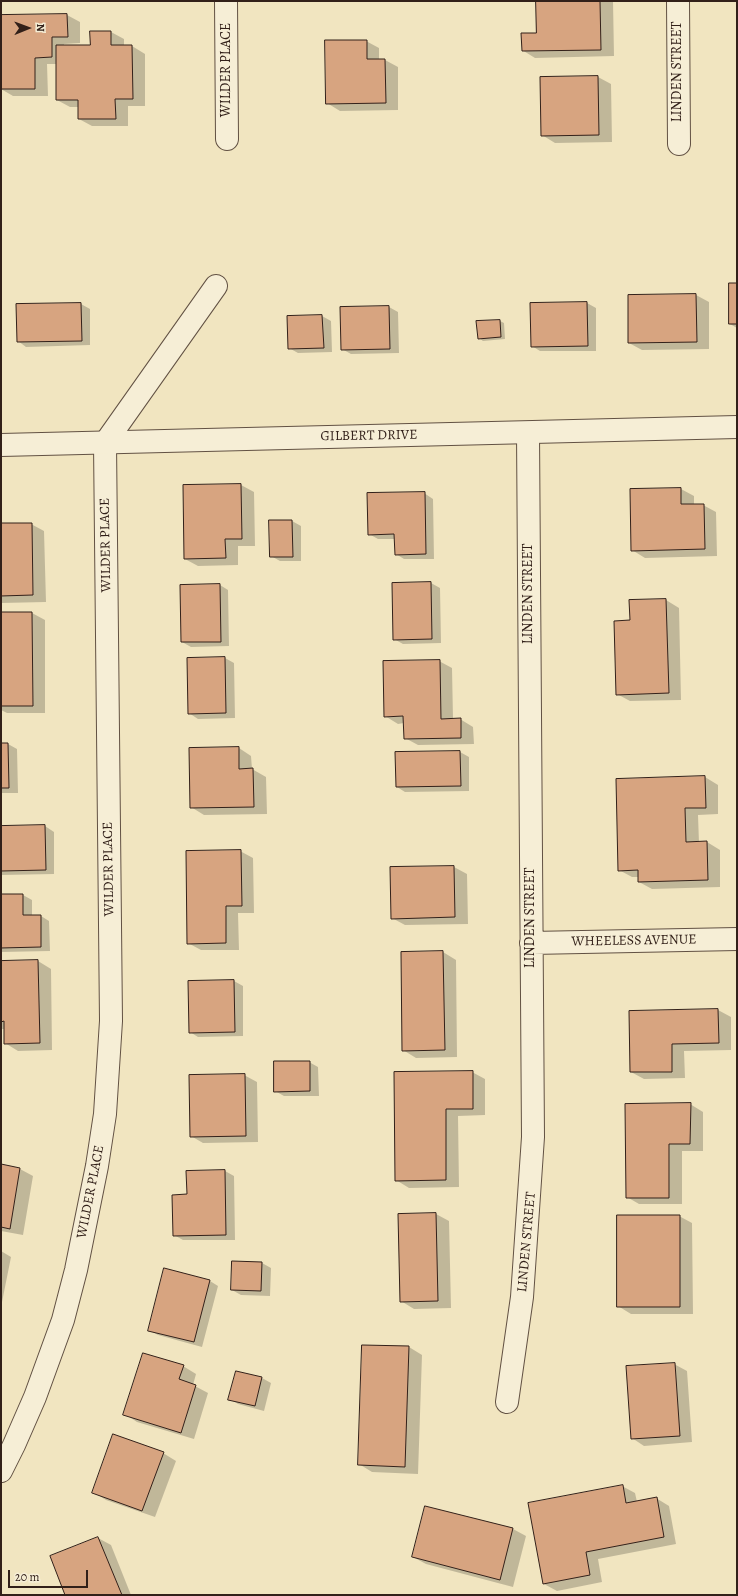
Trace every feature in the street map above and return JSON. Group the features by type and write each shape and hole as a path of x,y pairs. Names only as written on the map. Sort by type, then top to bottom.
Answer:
{"street":[{"name":"WILDER PLACE","path":"226,1 227,139"},
{"name":"LINDEN STREET","path":"678,1 679,144"},
{"path":"105,443 216,286"},
{"name":"GILBERT DRIVE","path":"1,445 737,428"},
{"name":"LINDEN STREET","path":"507,1402 522,1297 533,1137 528,433"},
{"name":"WILDER PLACE","path":"1,1471 35,1397 63,1320 76,1270 97,1166 105,1114 111,1021 105,443"},
{"name":"WHEELESS AVENUE","path":"531,942 737,940"}],"building":[{"path":"536,1 600,1 601,50 522,51 521,33 536,33"},
{"path":"67,14 68,37 52,37 52,57 35,58 35,89 1,89 1,15"},
{"path":"90,31 111,31 111,45 132,45 133,99 115,99 116,119 78,119 78,100 56,100 56,45 90,45"},
{"path":"325,40 367,40 367,59 385,59 386,103 326,104"},
{"path":"598,76 599,135 541,136 540,77"},
{"path":"729,283 737,283 737,324 729,324"},
{"path":"696,294 697,342 628,343 628,295"},
{"path":"587,302 588,346 531,347 530,303"},
{"path":"81,303 82,341 17,342 16,304"},
{"path":"389,306 390,349 341,350 340,307"},
{"path":"322,315 324,348 288,349 287,316"},
{"path":"500,320 501,337 478,339 476,321"},
{"path":"241,484 242,539 225,539 226,558 184,559 183,485"},
{"path":"681,488 681,504 704,504 705,549 631,551 630,489"},
{"path":"425,492 426,554 395,555 394,534 368,535 367,493"},
{"path":"269,520 292,520 293,557 270,557"},
{"path":"1,523 32,523 33,595 1,596"},
{"path":"431,582 432,639 393,640 392,583"},
{"path":"220,584 221,642 181,642 180,585"},
{"path":"666,599 669,693 616,695 614,621 630,620 629,600"},
{"path":"1,612 32,612 33,706 1,706"},
{"path":"225,657 226,713 188,714 187,658"},
{"path":"440,660 441,719 461,718 461,738 404,739 403,716 384,717 383,661"},
{"path":"1,743 8,743 9,788 1,788"},
{"path":"239,747 239,769 253,768 254,807 190,808 189,748"},
{"path":"460,751 461,786 396,787 395,752"},
{"path":"705,776 706,808 685,808 686,842 707,841 708,880 638,882 638,870 618,871 616,779"},
{"path":"45,825 46,870 1,871 1,826"},
{"path":"241,850 242,906 226,906 226,943 187,944 186,851"},
{"path":"454,866 455,917 391,919 390,867"},
{"path":"1,894 23,894 23,915 41,915 41,947 1,948"},
{"path":"443,951 445,1050 402,1051 401,952"},
{"path":"38,960 40,1043 4,1044 4,1021 1,1022 1,961"},
{"path":"234,980 235,1032 189,1033 188,981"},
{"path":"718,1009 719,1043 672,1044 672,1072 630,1072 629,1011"},
{"path":"274,1061 310,1061 310,1091 274,1092"},
{"path":"473,1071 473,1109 446,1109 446,1180 395,1181 394,1072"},
{"path":"245,1074 246,1136 190,1137 189,1075"},
{"path":"691,1103 690,1144 669,1144 669,1198 626,1198 625,1104"},
{"path":"1,1164 20,1168 10,1229 1,1227"},
{"path":"225,1170 226,1235 173,1236 172,1195 187,1194 186,1171"},
{"path":"436,1213 438,1301 400,1302 398,1214"},
{"path":"617,1215 680,1215 680,1307 617,1307"},
{"path":"232,1261 262,1262 261,1291 231,1290"},
{"path":"164,1268 210,1280 194,1342 148,1331"},
{"path":"362,1345 409,1346 405,1467 358,1465"},
{"path":"143,1353 184,1365 179,1379 196,1385 181,1433 123,1415"},
{"path":"675,1363 680,1436 631,1439 626,1366"},
{"path":"236,1371 262,1377 255,1406 228,1400"},
{"path":"113,1434 164,1452 142,1511 92,1493"},
{"path":"623,1485 626,1503 657,1497 664,1537 586,1552 590,1575 543,1584 528,1503"},
{"path":"425,1506 513,1528 500,1580 412,1557"},
{"path":"98,1537 122,1595 65,1595 50,1556"}]}
